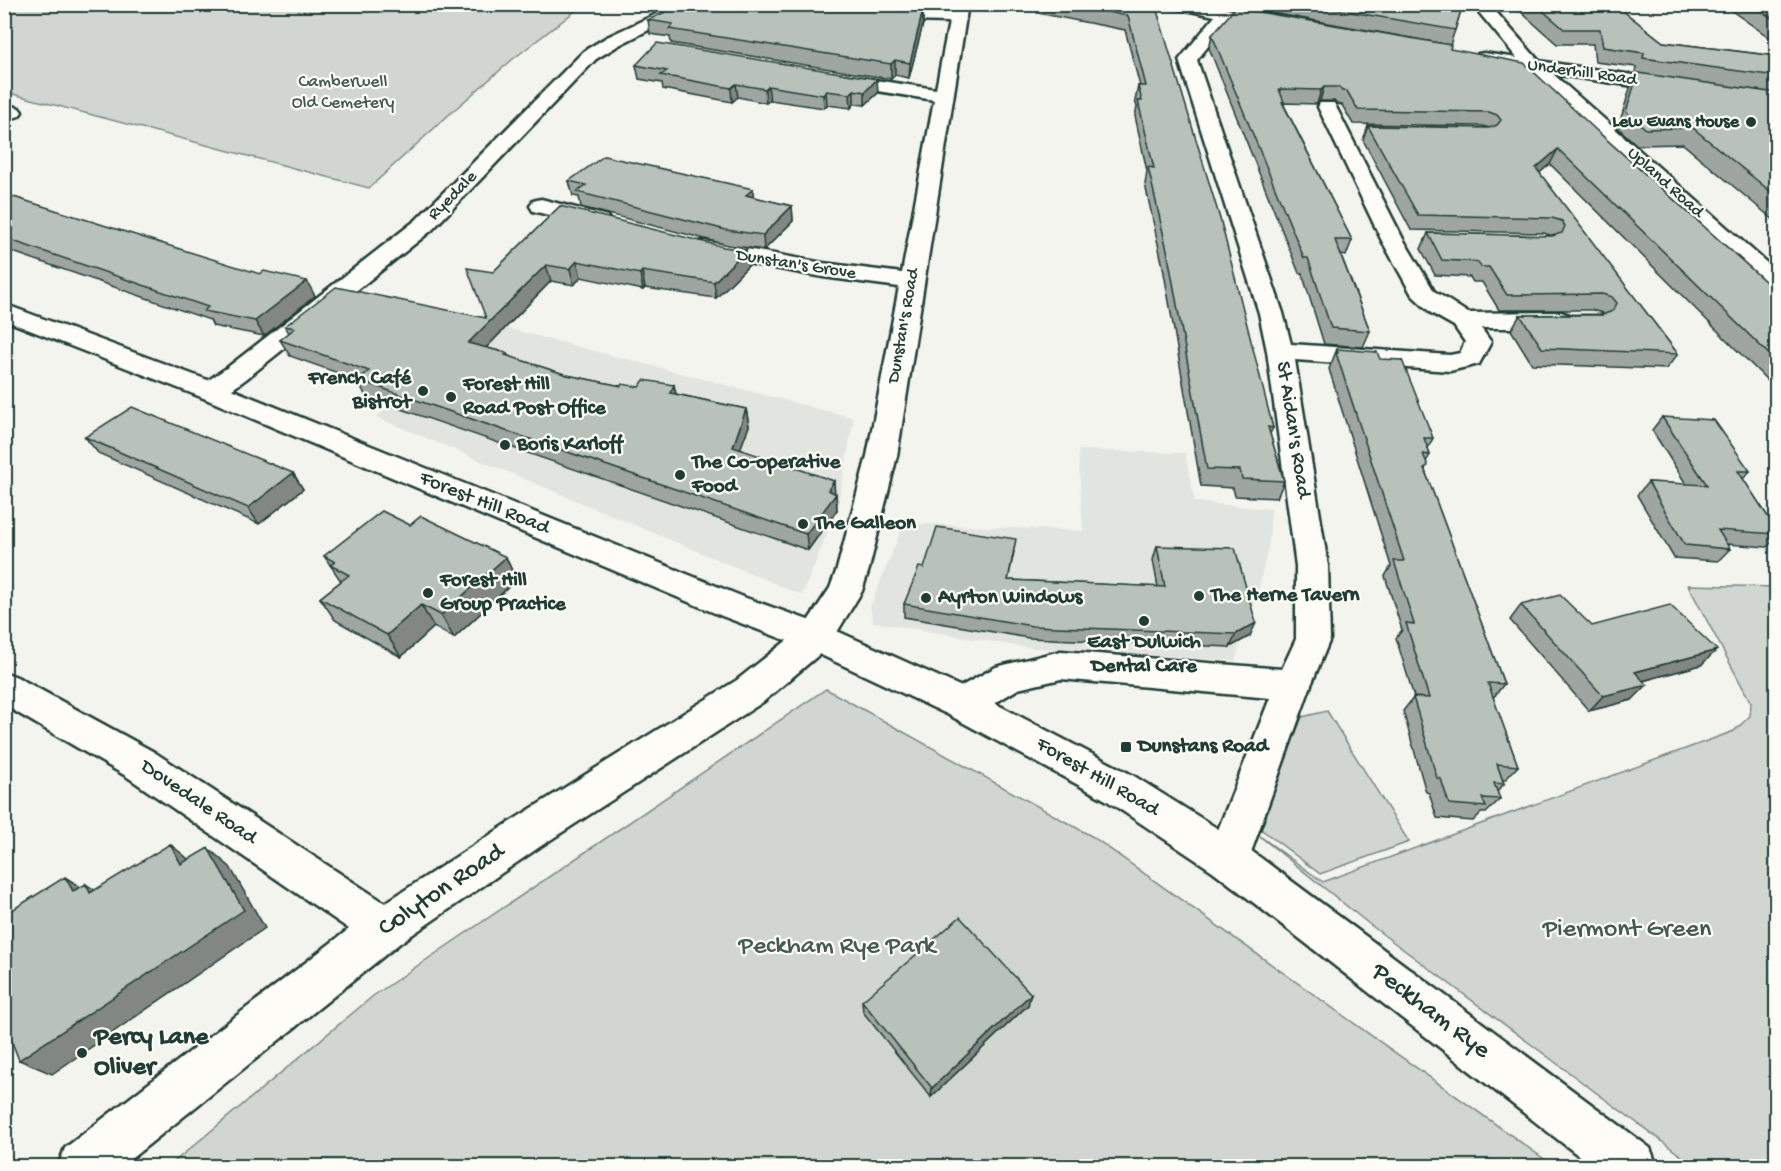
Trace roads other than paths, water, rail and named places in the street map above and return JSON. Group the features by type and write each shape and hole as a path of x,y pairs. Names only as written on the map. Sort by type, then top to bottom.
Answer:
{"street":[{"name":"Ryedale","path":"211,391 424,225 590,55 613,41 692,4"},
{"path":"821,4 864,15 959,11"},
{"path":"1176,4 1260,20"},
{"name":"Upland Road","path":"1480,4 1535,67 1776,283"},
{"name":"Dunstan's Road","path":"816,637 845,591 853,569 882,456 959,11"},
{"name":"St Aidan's Road","path":"1226,14 1188,60 1271,313 1280,351 1312,566 1313,639 1293,685 1228,858"},
{"path":"613,41 648,47"},
{"name":"Underhill Road","path":"1465,55 1694,89"},
{"path":"818,76 944,96"},
{"path":"1280,351 1449,363 1470,357 1478,342 1463,321 1440,308 1424,295 1404,239 1352,132 1327,107"},
{"path":"541,206 618,226"},
{"name":"Dunstan's Grove","path":"684,243 727,254 823,270 893,280 913,280"},
{"name":"Forest Hill Road","path":"4,311 211,391 734,607 816,637 962,704 1120,788 1228,858"},
{"path":"1463,321 1581,320"},
{"name":"Colyton Road","path":"83,1167 385,928 750,691 816,637"},
{"path":"962,704 1009,677 1061,665 1293,685"},
{"name":"Dovedale Road","path":"4,687 140,764 385,928"},
{"name":"Peckham Rye","path":"1228,858 1632,1167"}],"place":[{"name":"Lew Evans House","path":"1751,122"},
{"name":"French Café Bistrot","path":"423,391"},
{"name":"Forest Hill Road Post Office","path":"451,397"},
{"name":"Boris Karloff","path":"505,445"},
{"name":"The Co-operative Food","path":"680,475"},
{"name":"The Galleon","path":"803,524"},
{"name":"Forest Hill Group Practice","path":"428,593"},
{"name":"The Herne Tavern","path":"1199,596"},
{"name":"Ayrton Windows","path":"926,598"},
{"name":"East Dulwich Dental Care","path":"1144,621"},
{"name":"Dunstans Road","path":"1126,747"},
{"name":"Percy Lane Oliver","path":"82,1053"}],"park label":[{"name":"Camberwell Old Cemetery","path":"343,92"},
{"name":"Piermont Green","path":"1627,930"},
{"name":"Peckham Rye Park","path":"837,947"}]}
